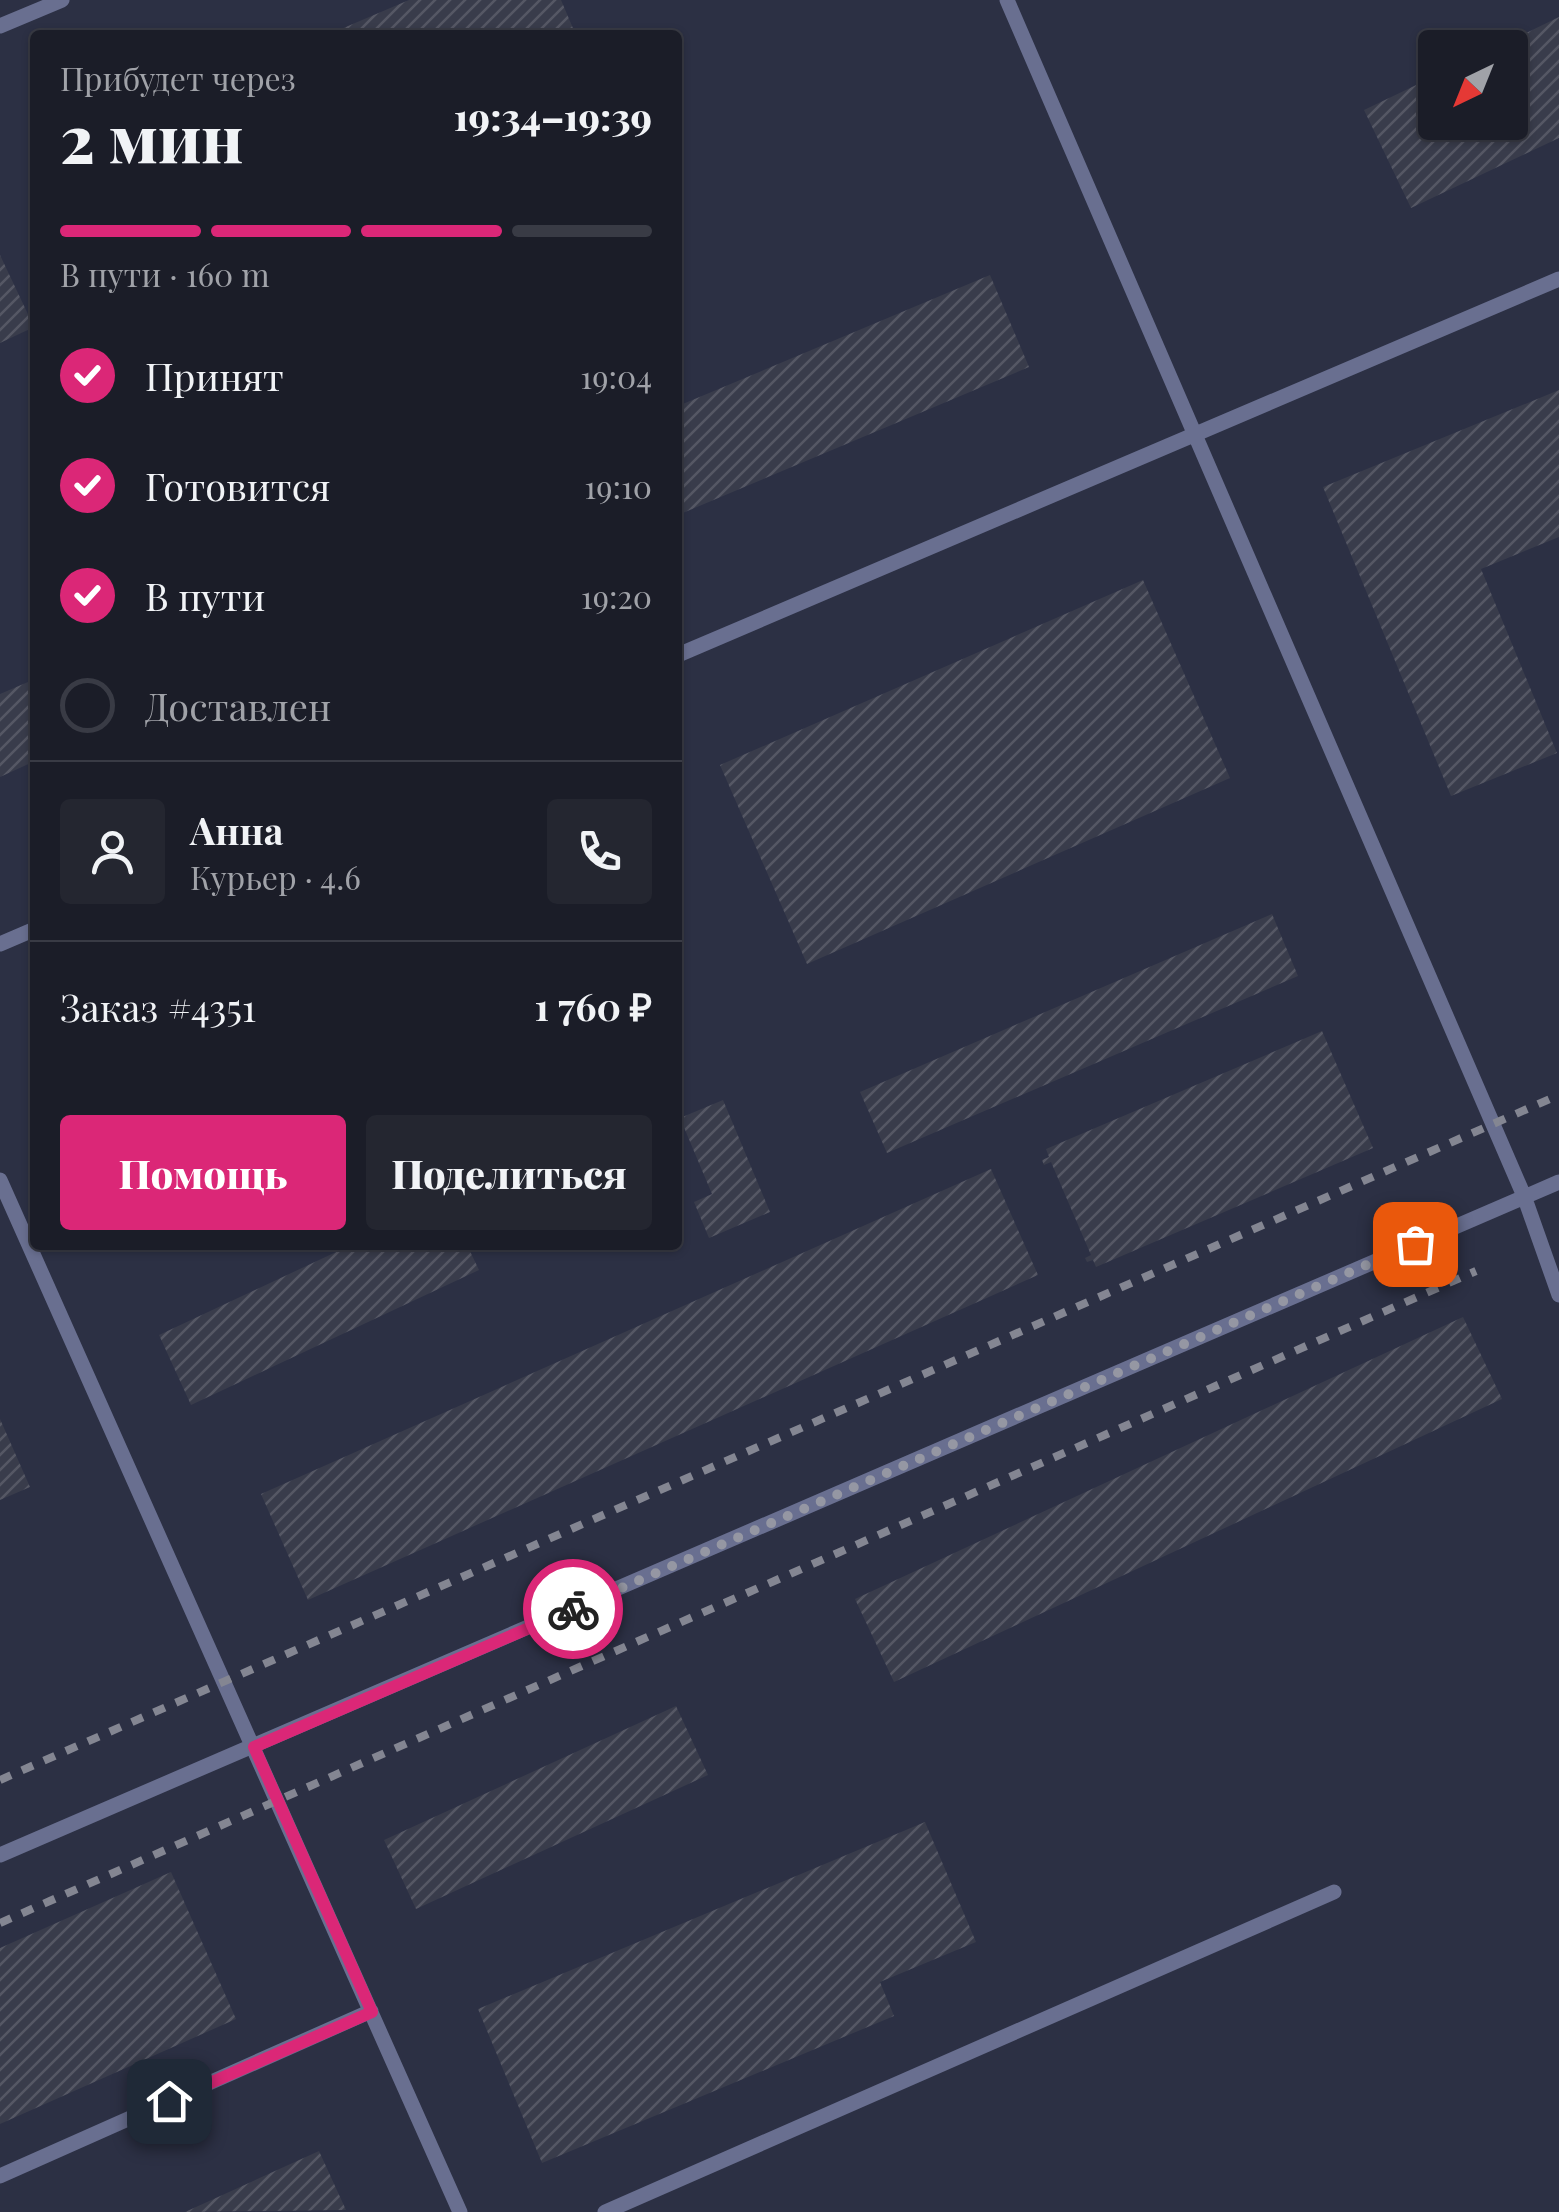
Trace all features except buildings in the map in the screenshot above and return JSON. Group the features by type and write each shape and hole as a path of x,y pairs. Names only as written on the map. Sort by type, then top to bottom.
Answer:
{"lane":[{"path":"0,26 62,0"},
{"path":"1006,0 1524,1196 1559,1295"},
{"path":"682,653 1559,279"},
{"path":"0,944 30,931"},
{"path":"0,1180 30,1247"},
{"path":"0,1855 1559,1182"},
{"path":"31,1250 460,2212"},
{"path":"605,2212 1334,1892"},
{"path":"0,2176 372,2012"}],"shaded area":[{"path":"0,0 1559,0 1559,2212 0,2212"}],"railway":[{"path":"0,1780 1559,1095"},
{"path":"0,1923 1476,1271"}],"way so far":[{"path":"573,1609 1415,1244"}],"route":[{"path":"169,2101 372,2012 254,1747 573,1609"}]}
